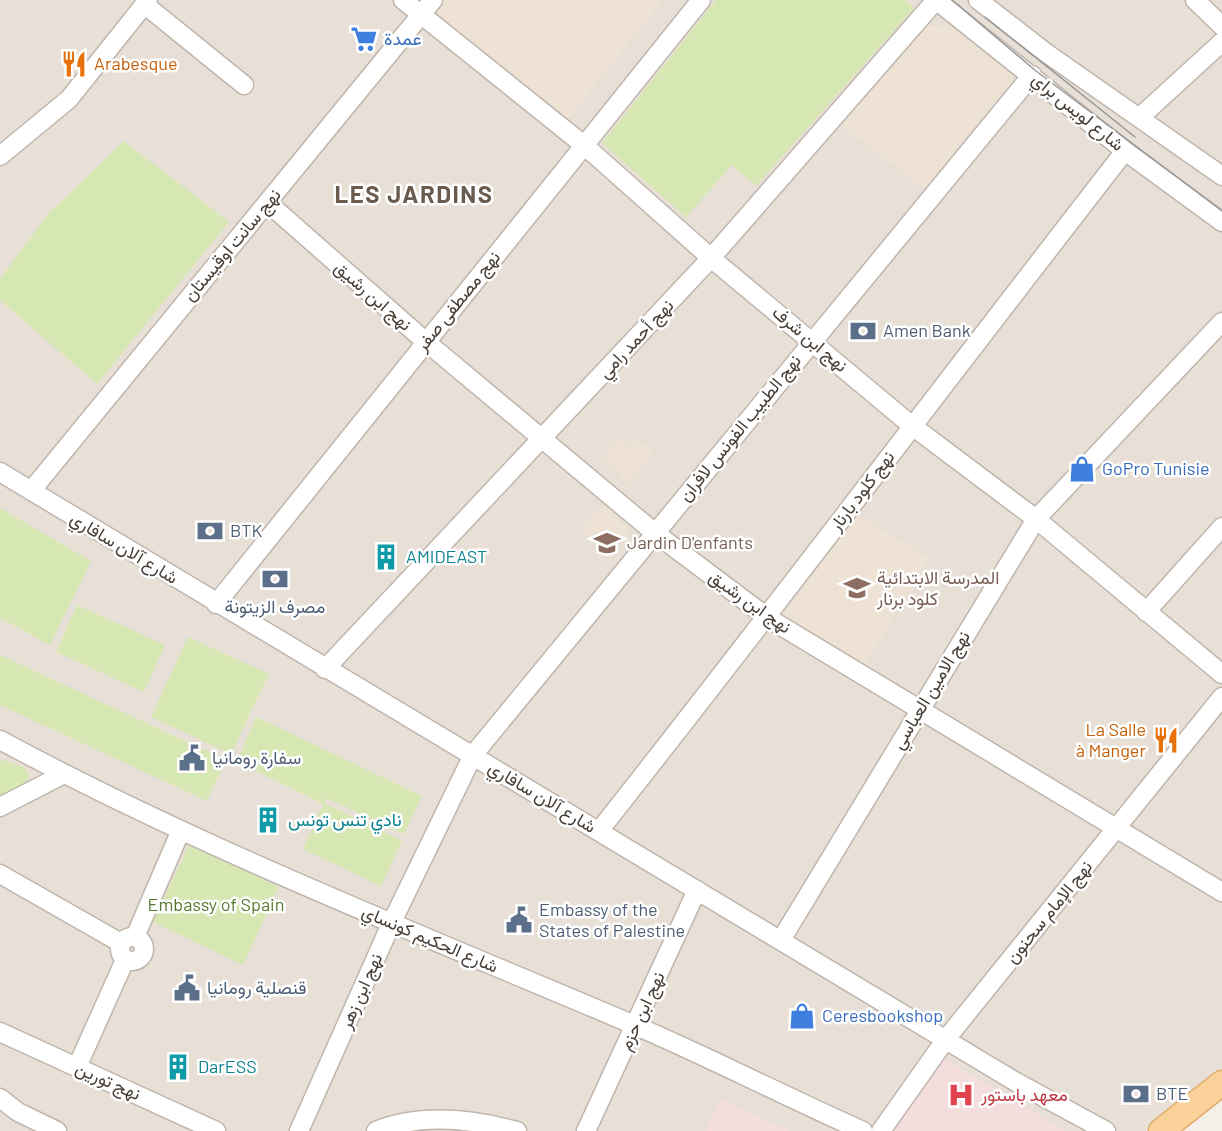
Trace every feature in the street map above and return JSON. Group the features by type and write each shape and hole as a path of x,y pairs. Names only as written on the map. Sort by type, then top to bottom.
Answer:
{"main road":[{"path":"1161,1131 1222,1083"}],"street":[{"name":"نهج ابن شرف","path":"403,0 585,146 711,258 911,425 1036,519 1222,674"},
{"name":"نهج سانت اوقيستان","path":"31,491 433,0"},
{"name":"نهج مصطفى صفر","path":"216,604 700,0"},
{"name":"شارع لويس براي","path":"936,0 1125,151 1222,222"},
{"name":"نهج أحمد رامي","path":"325,669 711,258 936,0"},
{"name":"شارع لويس براي","path":"978,0 1045,52 1222,176"},
{"path":"1195,0 1222,26"},
{"path":"3,148 69,99 146,2 244,85"},
{"path":"1139,118 1222,42"},
{"name":"نهج الطبيب الفونس لافران","path":"473,755 1032,75"},
{"name":"نهج كلود بارنار","path":"599,831 768,618 911,425 1125,151"},
{"name":"نهج ابن رشيق","path":"268,203 425,341 655,533 768,618 1222,892"},
{"name":"نهج الامين العباسي","path":"781,940 1036,519 1222,322"},
{"name":"شارع آلان سافاري","path":"0,472 216,604 473,755 1040,1096 1090,1125 1106,1131"},
{"path":"1146,612 1222,527"},
{"name":"نهج الإمام سحنون","path":"881,1131 946,1039 1222,696"},
{"name":"شارع الحكيم كونساي","path":"0,740 64,774 181,830 391,924 636,1026 863,1131"},
{"name":"نهج ابن زهر","path":"299,1131 391,924 473,755"},
{"path":"0,807 64,774"},
{"path":"77,1067 127,947 181,830"},
{"path":"0,873 127,947"},
{"name":"نهج ابن حزم","path":"586,1131 697,890"},
{"name":"نهج تورين","path":"0,1032 216,1131"},
{"path":"0,1098 18,1112 57,1131"},
{"path":"376,1131 411,1122 443,1120 478,1121 517,1131"}],"shaded area":[{"path":"0,0 1222,0 1222,1070 1155,1119 1146,1131 0,1131"},
{"path":"444,0 663,0 567,120 434,12"},
{"path":"928,25 951,27 1014,77 924,189 842,126"},
{"path":"619,439 630,448 637,440 654,452 627,484 621,478 622,475 603,457"},
{"name":"Jardin D'enfants","path":"602,506 630,530 609,555 581,529"},
{"name":"المدرسة الابتدائية كلود برنار","path":"858,515 929,558 863,668 781,619"},
{"name":"معهد باستور","path":"944,1059 1066,1131 892,1131"},
{"path":"720,1099 791,1131 706,1131"}],"green space":[{"path":"716,0 905,0 914,8 756,186 732,165 686,217 602,143"},
{"path":"124,141 229,222 97,384 0,300 0,279 47,215"},
{"path":"0,508 91,561 50,645 2,619 0,621"},
{"path":"77,605 165,645 144,692 56,652"},
{"path":"188,637 269,674 231,754 151,717"},
{"path":"0,655 226,760 207,801 0,705"},
{"path":"256,717 422,796 404,834 327,798 324,803 402,841 381,886 303,849 323,804 237,762"},
{"path":"0,759 24,767 30,777 13,792 0,798"},
{"name":"Embassy of Spain","path":"189,845 279,887 243,965 153,922"}],"tram line":[{"path":"952,0 1036,71 1222,211"},
{"path":"985,17 1135,137"}],"place":[{"name":"عمدة","path":"364,39"},
{"name":"Arabesque","path":"74,64"},
{"name":"Amen Bank","path":"863,331"},
{"name":"GoPro Tunisie","path":"1082,469"},
{"name":"BTK","path":"210,531"},
{"name":"Jardin D'enfants","path":"607,543"},
{"name":"AMIDEAST","path":"386,557"},
{"name":"مصرف الزيتونة","path":"275,579"},
{"name":"المدرسة الابتدائية كلود برنار","path":"857,588"},
{"name":"La Salle à Manger","path":"1166,740"},
{"name":"سفارة رومانيا","path":"192,758"},
{"name":"نادي تنس تونس","path":"268,820"},
{"name":"Embassy of the States of Palestine","path":"519,920"},
{"name":"قنصلية رومانيا","path":"187,988"},
{"name":"Ceresbookshop","path":"802,1016"},
{"name":"DarESS","path":"178,1067"},
{"name":"BTE","path":"1136,1094"},
{"name":"معهد باستور","path":"961,1095"}],"district":[{"name":"LES JARDINS","path":"414,195"}]}
